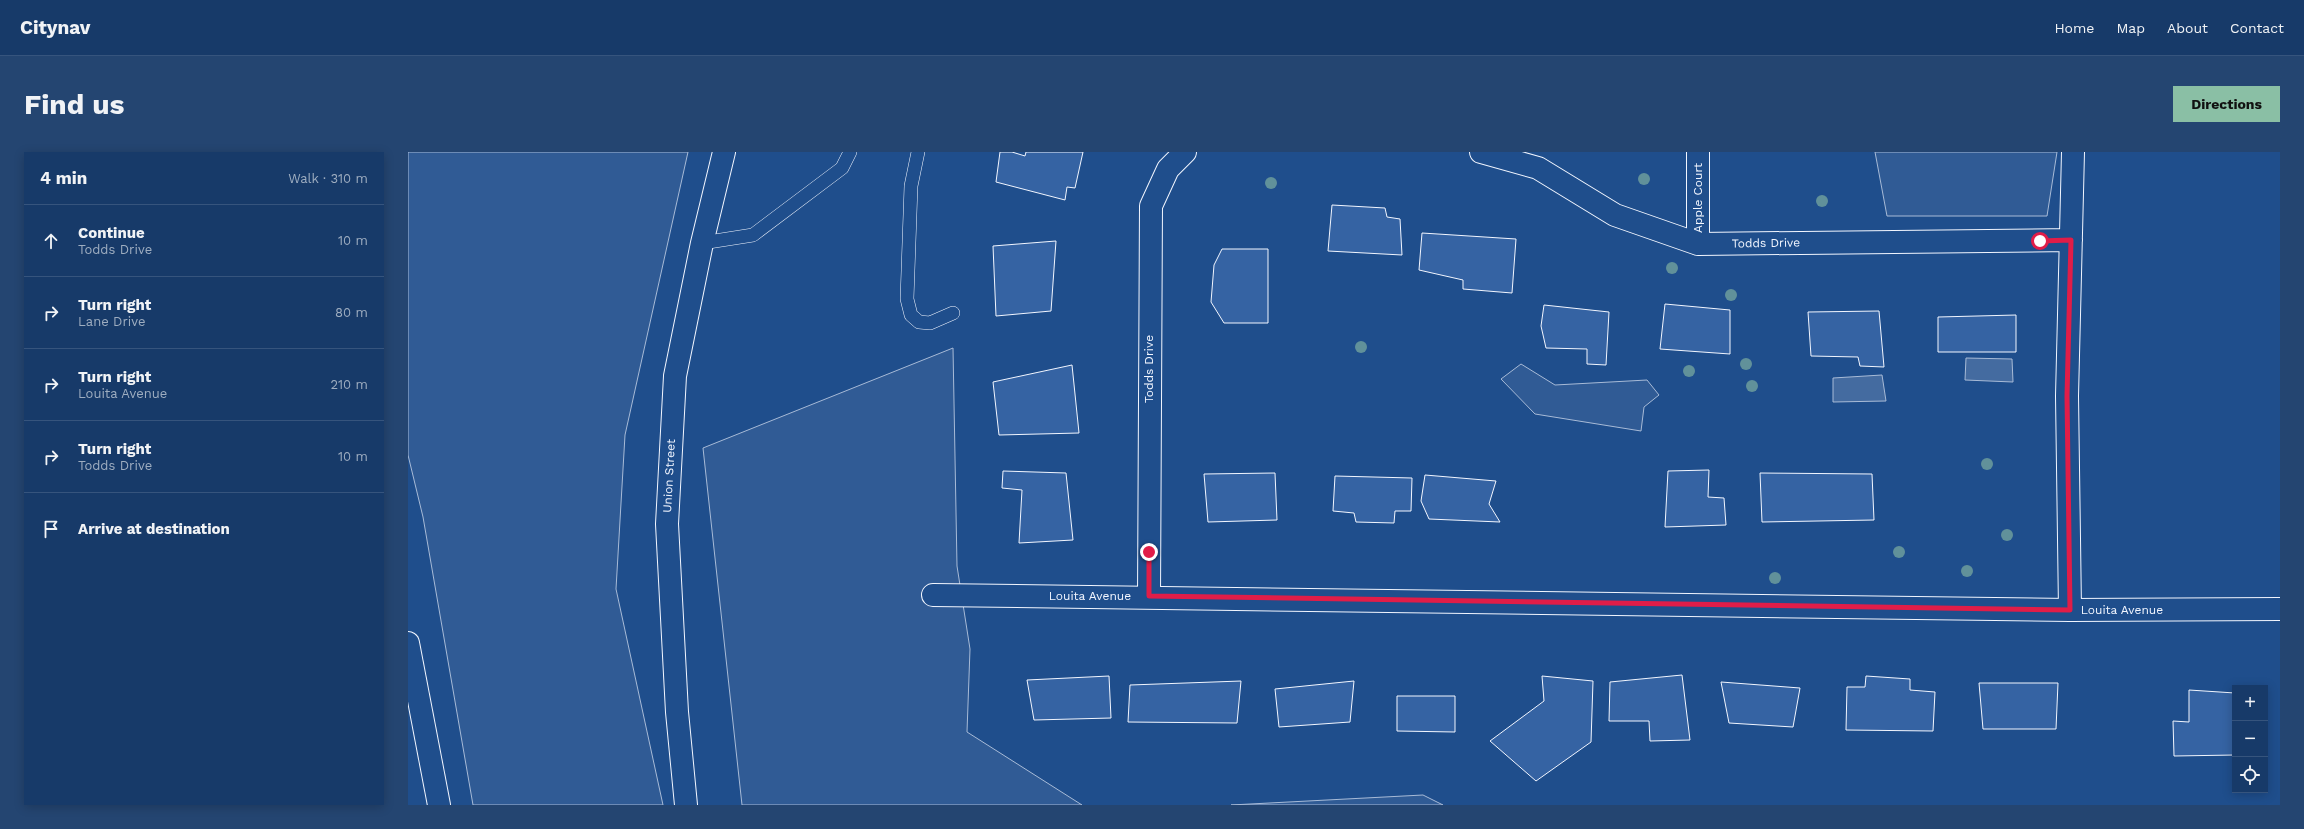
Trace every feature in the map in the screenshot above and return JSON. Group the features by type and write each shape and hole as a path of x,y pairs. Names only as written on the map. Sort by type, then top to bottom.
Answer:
{"main road":[{"name":"Union Street","path":"686,805 676,712 667,524 675,376 702,243 724,152"},
{"name":"Todds Drive","path":"1149,596 1151,206 1168,169 1185,152"},
{"name":"Todds Drive","path":"1481,152 1538,168 1615,215 1698,244 2071,240"},
{"name":"Apple Court","path":"1698,152 1698,244"},
{"path":"2070,610 2067,396 2073,152"},
{"name":"Louita Avenue","path":"933,595 1149,596 2070,610 2280,610"},
{"path":"408,643 439,805"}],"lane":[{"path":"702,243 753,235 842,168 850,152"},
{"path":"918,152 911,186 907,299 911,315 919,322 930,323 953,313"}],"shaded area":[{"path":"408,152 688,152 625,435 616,589 663,805 473,805 423,517 408,455"},
{"path":"1875,152 2057,152 2047,216 1887,216"},
{"path":"953,348 957,566 970,649 967,732 1082,805 742,805 703,448"},
{"path":"1966,358 2012,359 2013,382 1965,380"},
{"path":"1521,364 1555,385 1647,380 1659,395 1644,407 1641,431 1535,414 1501,379"},
{"path":"1882,375 1886,401 1833,402 1833,378"},
{"path":"1423,795 1443,805 1231,805"}],"building":[{"path":"1000,152 1012,152 1025,156 1026,152 1083,152 1075,188 1067,187 1065,200 996,182"},
{"path":"1332,205 1385,208 1387,217 1400,219 1402,255 1328,251"},
{"path":"1422,233 1516,239 1512,293 1463,289 1463,280 1419,270"},
{"path":"1056,241 1051,311 996,316 993,246"},
{"path":"1222,249 1268,249 1268,323 1224,323 1211,302 1214,265"},
{"path":"1665,304 1730,310 1730,354 1660,349"},
{"path":"1544,305 1609,312 1606,365 1587,364 1587,349 1546,348 1541,326"},
{"path":"1879,311 1884,367 1860,366 1858,357 1811,356 1808,312"},
{"path":"2016,315 2016,352 1938,352 1938,317"},
{"path":"1072,365 1079,433 999,435 993,382"},
{"path":"1709,470 1708,497 1724,498 1726,525 1665,527 1668,471"},
{"path":"1003,471 1066,473 1073,540 1019,543 1022,490 1002,488"},
{"path":"1275,473 1277,520 1208,522 1204,474"},
{"path":"1760,473 1872,474 1874,520 1762,522"},
{"path":"1425,475 1496,481 1489,504 1500,522 1429,519 1421,501"},
{"path":"1335,476 1412,478 1411,511 1395,511 1394,523 1356,522 1354,513 1333,511"},
{"path":"1682,675 1690,740 1650,741 1649,721 1609,721 1610,682"},
{"path":"1109,676 1111,718 1034,720 1027,680"},
{"path":"1542,676 1593,681 1591,742 1536,781 1490,741 1544,701"},
{"path":"1866,676 1910,679 1910,690 1935,692 1933,731 1846,730 1847,687 1865,687"},
{"path":"1241,681 1237,723 1128,722 1130,685"},
{"path":"1354,681 1350,722 1279,727 1275,689"},
{"path":"1721,682 1800,688 1793,727 1729,723"},
{"path":"1979,683 2058,683 2056,729 1983,729"},
{"path":"2189,690 2232,693 2232,755 2174,756 2173,721 2189,722"},
{"path":"1397,696 1455,696 1455,732 1397,731"}],"route":[{"path":"1149,552 1149,596 2070,610 2067,396 2071,240 2040,241"}]}
